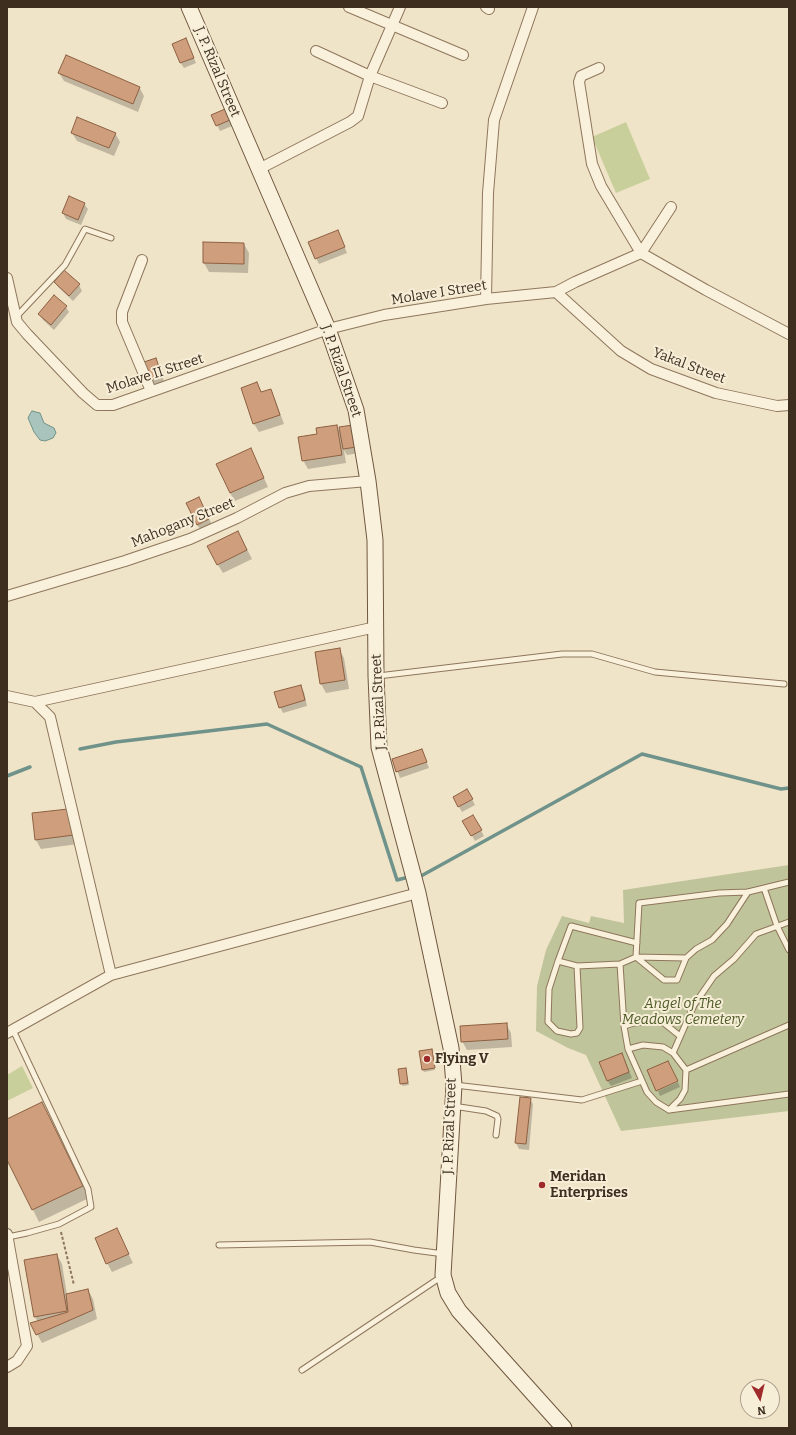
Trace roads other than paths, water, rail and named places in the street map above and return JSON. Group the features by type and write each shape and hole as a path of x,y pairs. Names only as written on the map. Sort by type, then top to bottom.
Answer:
{"main road":[{"name":"J. P. Rizal Street","path":"189,7 328,329 356,410 368,481 375,540 376,676 379,746 418,893 446,1019 454,1085 443,1275 448,1293 459,1311 564,1428"}],"street":[{"path":"349,7 463,55"},
{"path":"259,170 344,126 358,116 370,76 400,7"},
{"path":"486,299 488,193 494,120 533,7"},
{"path":"316,52 370,76 442,104"},
{"path":"598,68 581,76 579,82 592,164 601,186 641,253 706,290 789,334"},
{"path":"556,292 641,253 671,207"},
{"path":"142,260 122,312 122,322 151,392"},
{"name":"Molave II Street","path":"7,281 17,322 26,334 83,393 97,405 113,405 328,329"},
{"name":"Molave I Street","path":"328,329 384,315 486,299 556,292"},
{"name":"Yakal Street","path":"556,292 621,351 651,369 716,393 777,406 789,405"},
{"name":"Mahogany Street","path":"7,596 125,561 190,539 237,518 285,493 309,486 368,481"},
{"path":"7,696 35,702 376,627"},
{"path":"35,702 50,717 111,975"},
{"path":"10,1032 111,975 418,893"},
{"path":"7,1236 27,1346 17,1361 7,1367"}],"lane":[{"path":"16,317 65,265 86,229 111,238"},
{"path":"376,676 562,654 592,654 655,672 784,684"},
{"path":"636,957 640,903 719,893 748,892 789,882"},
{"path":"764,888 777,926 789,950"},
{"path":"636,957 664,980 677,980 686,958 696,949 712,940 727,924 748,892"},
{"path":"672,1054 694,1005 714,976 734,959 756,934 789,922"},
{"path":"577,966 580,1028 577,1033 571,1034 557,1031 548,1022 549,989 571,926 637,943"},
{"path":"558,961 577,966 620,964 636,957 686,958"},
{"path":"620,964 624,1026 628,1049 647,1092 656,1102 669,1110 789,1094"},
{"path":"624,1026 640,1022 660,1020 680,1036"},
{"path":"686,1070 789,1025"},
{"path":"7,1236 27,1233 59,1224 91,1207 88,1189 10,1032"},
{"path":"628,1049 643,1045 663,1047 672,1054 686,1070 685,1090 680,1100 669,1110"},
{"path":"454,1085 582,1100 642,1081"},
{"path":"452,1106 486,1111 497,1116 496,1135"},
{"path":"219,1245 370,1242 445,1254"},
{"path":"302,1370 443,1275"}],"water":[{"path":"32,411 40,413 44,423 54,428 56,433 53,438 45,441 40,440 34,432 28,418"}],"waterway":[{"path":"80,749 116,742 267,724 361,767 397,880 405,878"},
{"path":"421,876 642,754 781,789 789,788"},
{"path":"7,776 30,767"}],"place":[{"name":"Flying V","path":"427,1059"},
{"name":"Meridan Enterprises","path":"542,1185"}],"park label":[{"name":"Angel of The Meadows Cemetery","path":"683,1012"}]}
